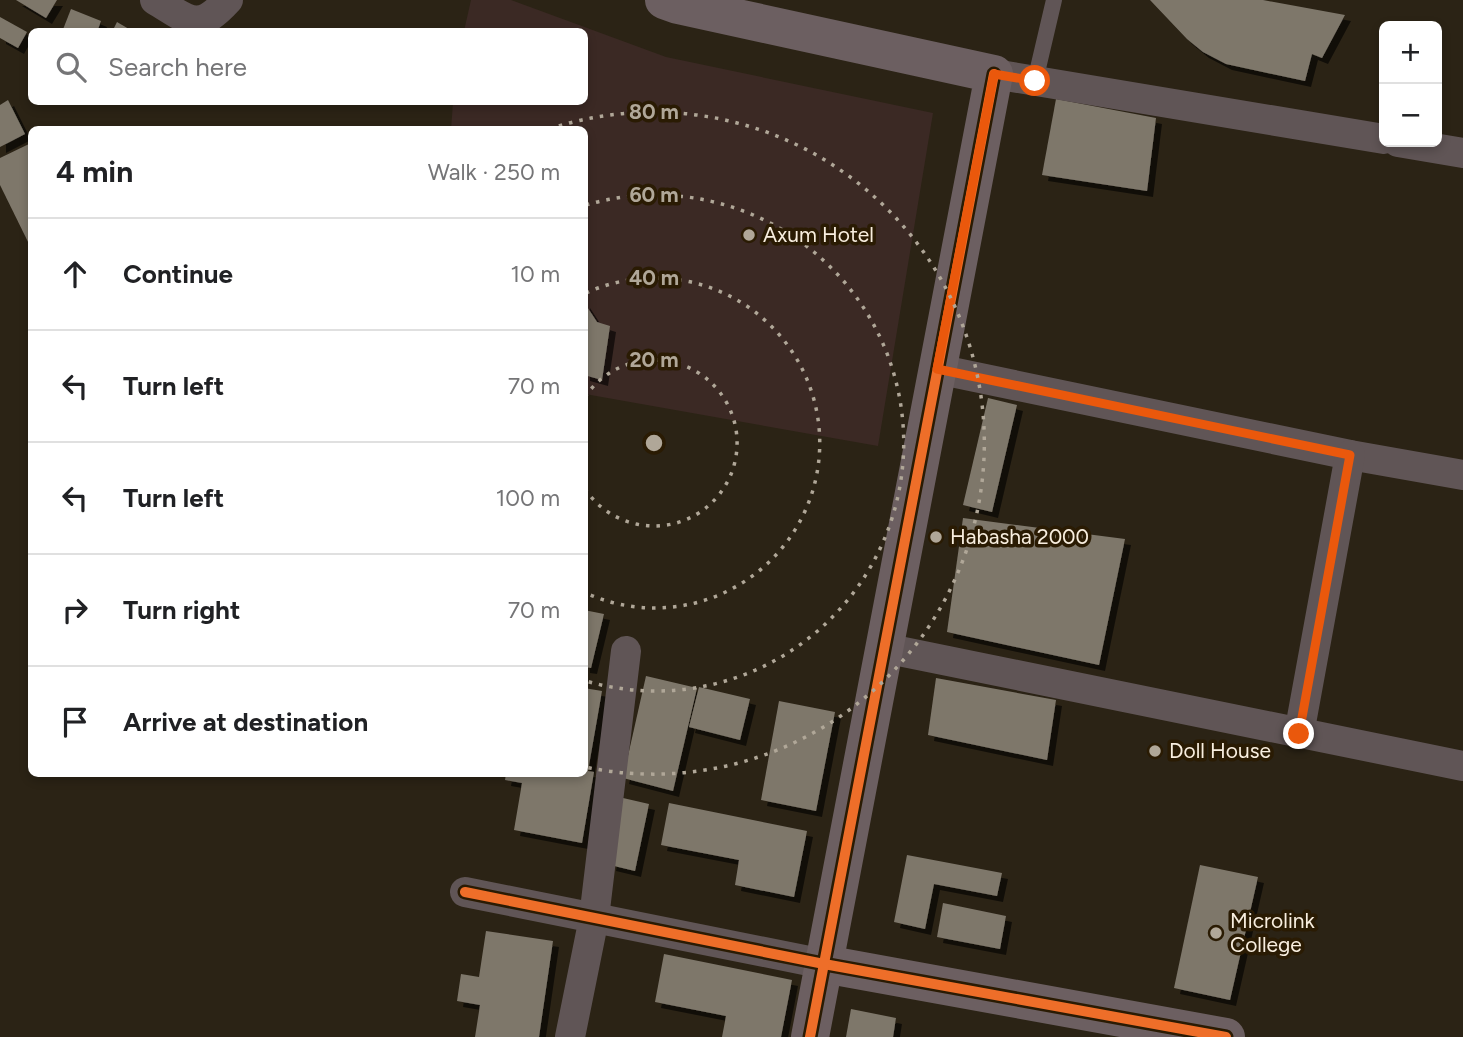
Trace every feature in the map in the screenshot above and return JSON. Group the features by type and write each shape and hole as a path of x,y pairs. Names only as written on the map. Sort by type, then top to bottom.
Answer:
{"street":[{"path":"155,0 189,20 204,21 228,0"},
{"path":"664,0 994,74 1379,138"},
{"path":"810,1037 994,74"},
{"path":"1428,147 1463,153"},
{"path":"937,369 1350,455 1463,475"},
{"path":"1299,734 1350,455"},
{"path":"884,648 1463,766"},
{"path":"570,1037 594,918 626,651"},
{"path":"465,892 824,964 1226,1037"}],"lane":[{"path":"1035,81 1054,0"}],"shaded area":[{"name":"Axum Hotel","path":"471,0 511,0 587,28 465,28"},
{"name":"Axum Hotel","path":"588,28 666,57 933,113 878,446 588,395 588,126 451,126 453,105 588,105"}],"building":[{"path":"16,0 57,0 46,18"},
{"path":"1150,0 1263,0 1345,15 1322,58 1312,54 1305,81 1226,64 1203,52"},
{"path":"71,9 101,21 98,28 64,28"},
{"path":"0,17 27,32 18,48 0,38"},
{"path":"117,22 127,28 114,28"},
{"path":"1056,99 1156,118 1147,191 1042,175"},
{"path":"8,100 25,134 0,147 0,105"},
{"path":"28,144 28,242 0,185 0,158"},
{"path":"588,308 597,322 610,326 602,380 588,376"},
{"path":"988,398 1017,405 992,512 963,505"},
{"path":"963,518 1125,539 1099,665 947,632"},
{"path":"588,611 604,614 591,668 588,668"},
{"path":"646,676 697,688 673,791 623,778"},
{"path":"936,678 1056,700 1047,760 928,735"},
{"path":"699,687 750,699 740,740 689,727"},
{"path":"588,689 602,691 588,771"},
{"path":"779,701 835,712 816,811 761,800"},
{"path":"588,771 594,772 582,843 514,830 522,783 505,780 506,777 588,777"},
{"path":"623,798 649,804 635,871 610,865"},
{"path":"669,803 807,831 794,897 735,885 739,860 661,845"},
{"path":"907,855 1002,873 997,896 934,884 925,929 894,922"},
{"name":"Microlink College","path":"1200,865 1258,877 1230,1000 1174,988"},
{"path":"943,903 1006,916 1000,949 937,937"},
{"path":"486,931 553,941 539,1037 475,1037 480,1005 457,1001 461,974 479,977"},
{"path":"664,954 792,980 781,1037 722,1037 726,1016 655,1002"},
{"path":"851,1009 896,1018 893,1037 846,1037"}],"cycle path":[{"path":"810,1037 994,74"},
{"path":"465,892 824,964 1226,1037"}],"place":[{"name":"Axum Hotel","path":"749,235"},
{"name":"Habasha 2000","path":"936,537"},
{"name":"Doll House","path":"1155,751"},
{"name":"Microlink College","path":"1216,933"}],"route":[{"path":"1035,81 994,74 937,369 1350,455 1299,734"}]}
